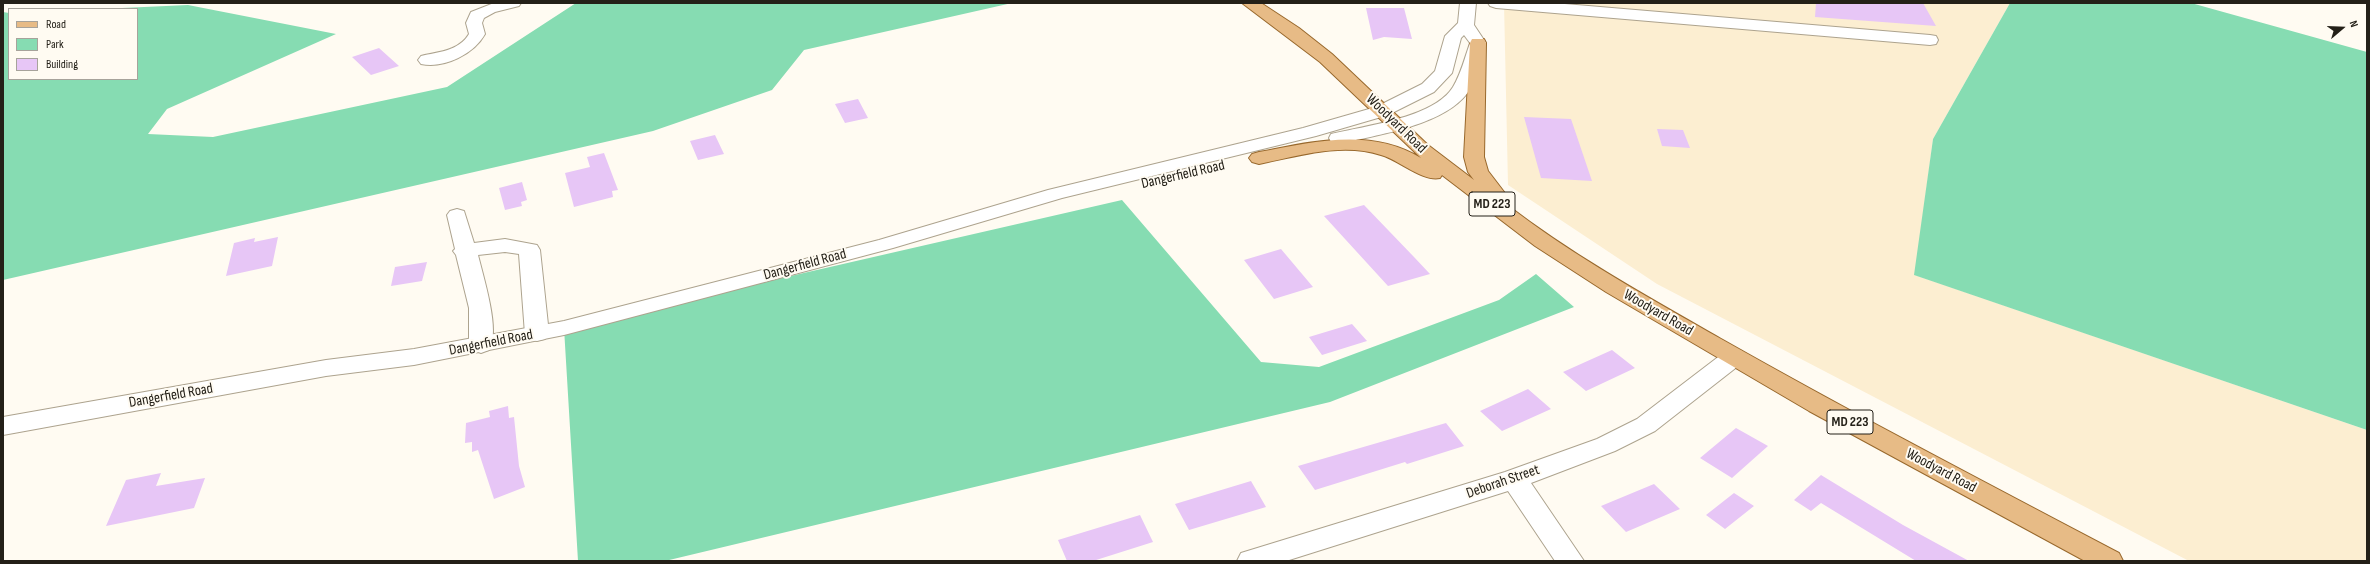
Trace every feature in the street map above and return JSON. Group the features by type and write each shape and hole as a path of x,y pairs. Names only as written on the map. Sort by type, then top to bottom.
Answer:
{"main road":[{"name":"Woodyard Road","path":"1250,3 1326,58 1388,118 1458,179 1524,228 1607,283 1825,408 2109,561"},
{"path":"1478,43 1474,157 1478,172 1524,228"},
{"path":"1258,158 1330,144 1349,143 1384,148 1401,154 1445,182 1524,228"}],"street":[{"path":"427,60 446,56 465,48 477,34 474,23 477,14 489,9 513,3"},
{"path":"1388,118 1425,115 1455,97 1460,89 1478,43 1466,25 1468,3"},
{"path":"1496,3 1930,40"},
{"path":"1388,118 1428,88 1443,73 1448,61 1454,36 1466,25"},
{"name":"Dangerfield Road","path":"970,220 1041,209 1258,158 1388,118"},
{"name":"Dangerfield Road","path":"3,426 326,368 414,357 537,334 886,244 1094,184 1309,132 1388,118"},
{"path":"457,215 464,251 475,282 480,308 480,345"},
{"path":"464,251 506,245 519,245 529,250 537,334"},
{"name":"Deborah Street","path":"1251,561 1514,479 1632,433 1686,396 1734,357"},
{"path":"1514,479 1570,561"}],"shaded area":[{"path":"1504,3 2010,3 1933,139 1915,275 2367,430 2367,561 2189,561 1657,284 1508,185"}],"green space":[{"path":"576,3 1012,3 804,50 772,90 653,131 3,280 3,12 8,13 8,80 138,80 138,8 122,8 188,5 336,34 167,109 148,134 213,137 447,87"},
{"path":"2010,3 2191,3 2367,52 2367,430 1914,275 1933,139"},
{"path":"1122,200 1261,362 1319,367 1499,300 1536,274 1574,307 1330,402 665,561 578,561 564,328"}],"building":[{"path":"1816,3 1923,3 1936,26 1815,17"},
{"path":"1366,8 1404,8 1412,39 1384,37 1373,40"},
{"path":"379,48 399,66 371,75 352,57"},
{"path":"858,99 868,118 845,123 835,104"},
{"path":"1524,117 1571,119 1592,181 1541,178"},
{"path":"1657,129 1683,130 1690,148 1662,146"},
{"path":"715,135 724,154 698,160 690,141"},
{"path":"604,153 618,190 612,191 613,197 574,207 565,173 590,167 587,157"},
{"path":"522,182 527,200 521,202 522,206 505,210 499,188"},
{"path":"1364,205 1430,274 1388,286 1324,216"},
{"path":"278,237 272,266 226,276 234,243 255,238 254,242"},
{"path":"1281,249 1313,287 1274,299 1244,260"},
{"path":"427,262 422,281 391,286 395,267"},
{"path":"1352,324 1367,341 1322,355 1309,337"},
{"path":"1612,350 1635,368 1586,391 1563,372"},
{"path":"1528,389 1551,409 1502,431 1480,411"},
{"path":"508,406 509,418 514,417 519,466 525,487 494,499 478,450 472,452 472,442 465,443 466,423 490,417 489,411"},
{"path":"1446,423 1464,446 1407,464 1405,462 1315,490 1298,466"},
{"path":"1736,428 1768,446 1732,478 1700,458"},
{"path":"161,473 156,486 205,478 194,508 106,526 126,480"},
{"path":"1821,475 1903,525 1969,561 1916,561 1821,503 1811,511 1794,500"},
{"path":"1251,481 1266,507 1189,530 1175,504"},
{"path":"1654,484 1680,509 1626,532 1601,506"},
{"path":"1734,493 1754,506 1725,529 1706,515"},
{"path":"1140,515 1153,542 1093,561 1067,561 1058,540"}]}
